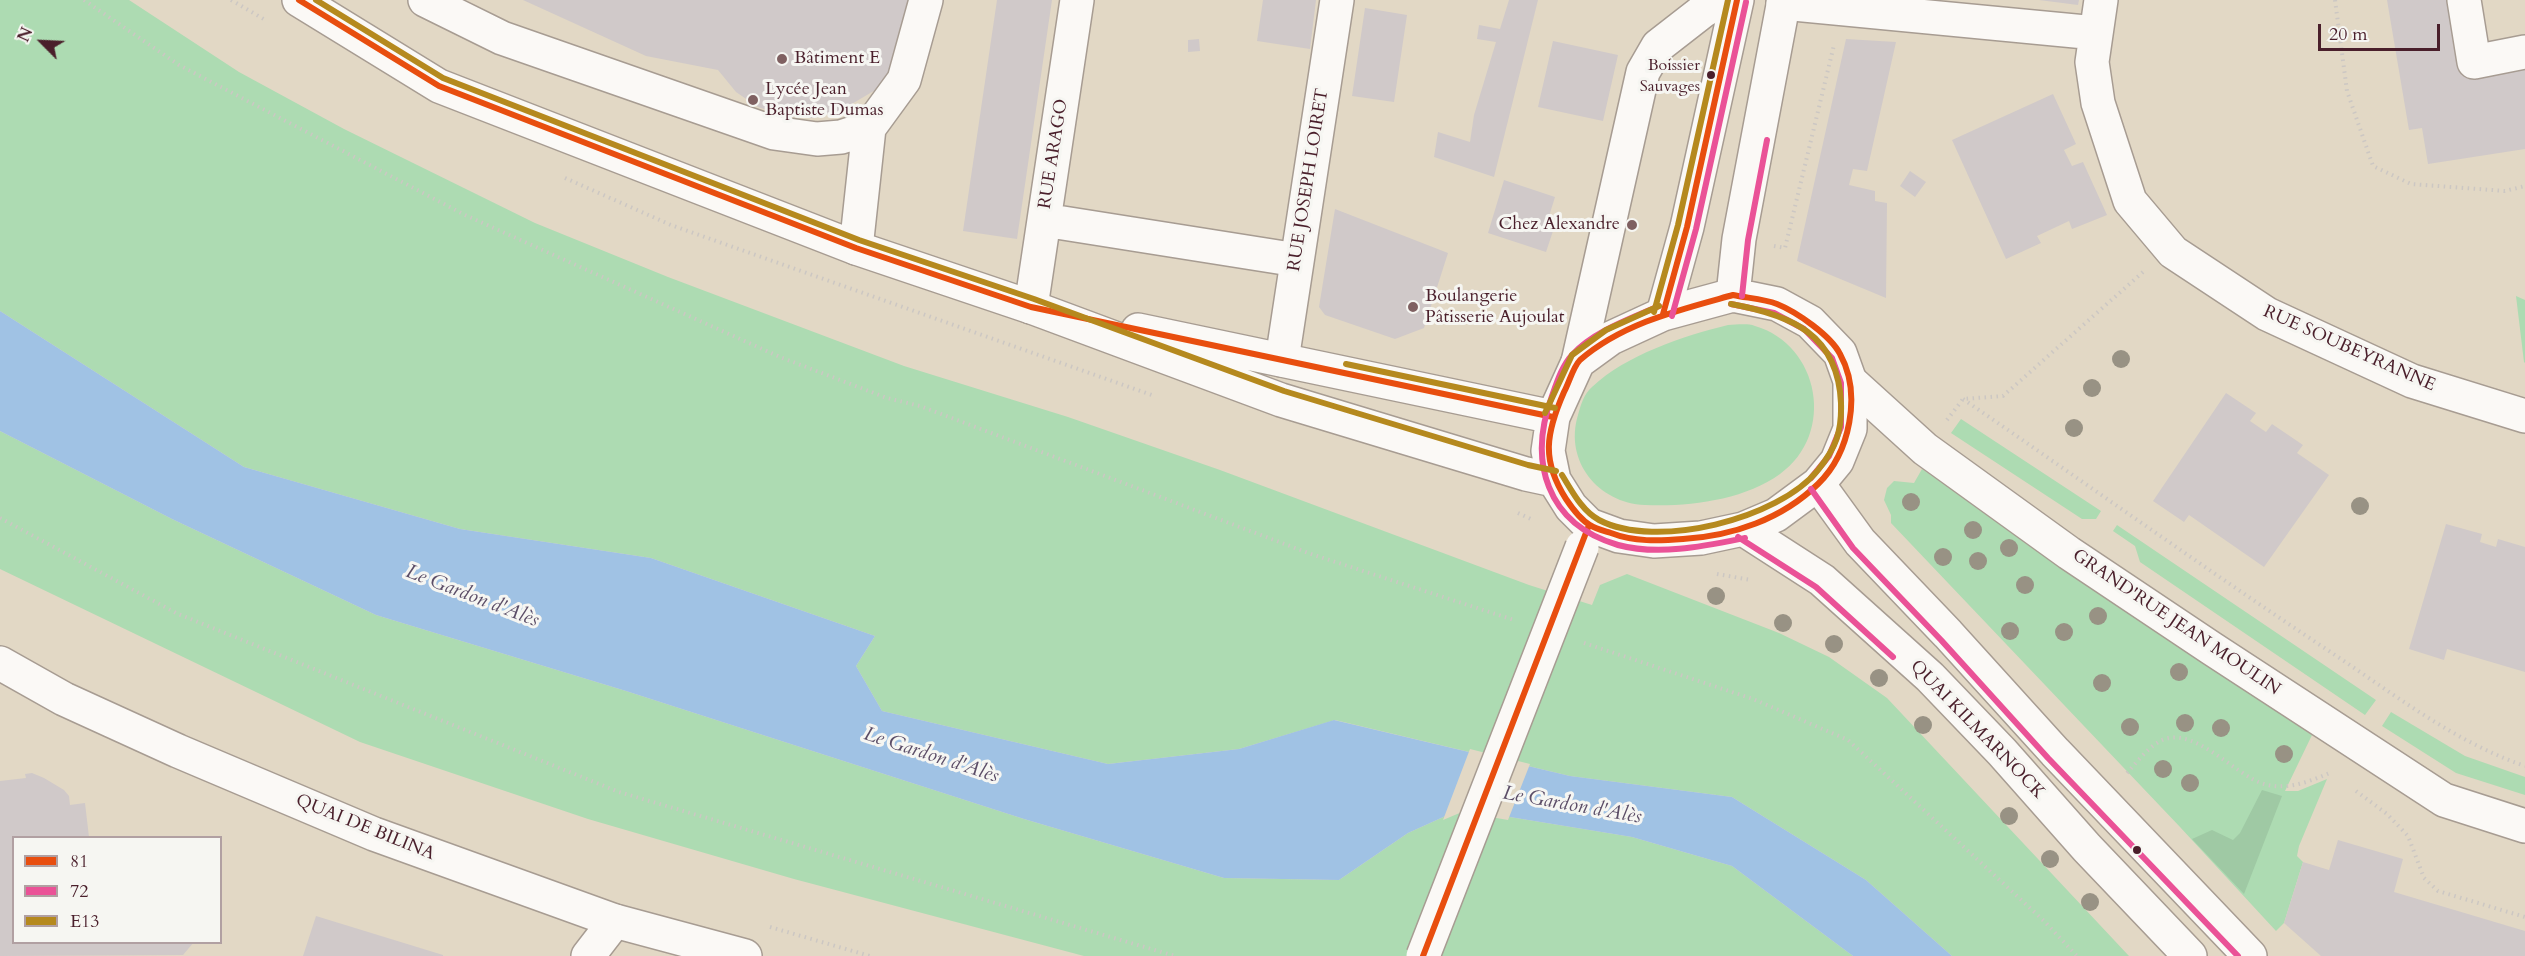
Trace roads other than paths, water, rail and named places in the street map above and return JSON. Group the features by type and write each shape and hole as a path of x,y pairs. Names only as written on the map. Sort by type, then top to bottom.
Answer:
{"main road":[{"path":"299,0 439,86 856,248 1030,307 1281,400 1526,474 1554,480"},
{"path":"425,0 502,38 774,133 817,139 841,137 869,128"},
{"path":"856,248 869,128 904,80 926,0"},
{"name":"RUE ARAGO","path":"1030,307 1077,0"},
{"name":"RUE JOSEPH LOIRET","path":"1282,360 1337,0"},
{"path":"1423,956 1585,536 1554,480 1548,451 1554,417 1578,362 1643,72 1658,46 1702,11 1722,0"},
{"path":"1663,314 1687,227 1737,0"},
{"name":"RUE SOUBEYRANNE","path":"2101,0 2092,62 2098,103 2130,201 2174,252 2267,314 2412,381 2525,416"},
{"path":"2464,0 2474,62 2525,52"},
{"path":"1733,295 1739,239 1784,2 2096,33"},
{"path":"1044,220 1297,260"},
{"path":"1578,362 1611,338 1663,314 1733,295 1776,304 1810,322 1840,353 1850,381 1850,429 1837,461 1818,484 1776,515 1743,529 1701,538 1654,541 1619,536 1585,536"},
{"path":"1030,307 1554,417"},
{"name":"GRAND'RUE JEAN MOULIN","path":"1850,381 1925,449 2069,552 2211,648 2444,800 2525,826"},
{"path":"1818,484 1860,542 1948,634 2055,752 2250,956"},
{"name":"QUAI KILMARNOCK","path":"1743,529 1822,580 1930,677 2190,956"},
{"name":"QUAI DE BILINA","path":"0,663 74,704 374,834 615,921 745,956"},
{"path":"588,956 615,921"}],"water":[{"name":"Le Gardon d'Alès","path":"0,311 244,467 460,529 651,558 875,636 856,666 882,711 1108,764 1239,749 1334,720 1570,776 1732,797 1866,880 1952,956 1853,956 1732,866 1632,837 1461,809 1408,833 1339,880 1224,878 1024,819 626,691 376,615 172,519 0,431"}],"place":[{"name":"Bâtiment E","path":"782,59"},
{"name":"Boissier Sauvages","path":"1711,75"},
{"name":"Lycée Jean Baptiste Dumas","path":"753,100"},
{"name":"Chez Alexandre","path":"1632,225"},
{"name":"Boulangerie Pâtisserie Aujoulat","path":"1413,307"}]}
